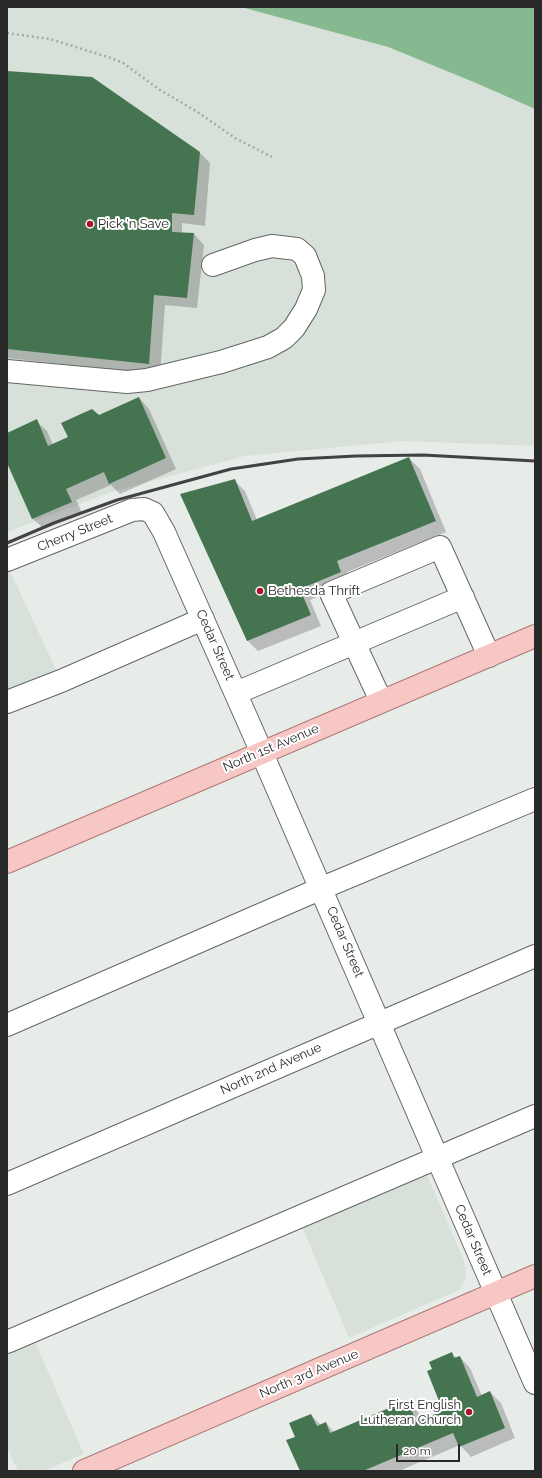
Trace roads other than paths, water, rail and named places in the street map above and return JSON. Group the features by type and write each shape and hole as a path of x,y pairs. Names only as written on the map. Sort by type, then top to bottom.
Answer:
{"main road":[{"name":"North 1st Avenue","path":"7,862 535,636"},
{"name":"North 3rd Avenue","path":"84,1471 535,1276"}],"street":[{"path":"7,371 127,382 147,380 221,362 268,347 284,338 294,328 306,309 314,290 313,276 305,256 297,249 272,246 255,250 213,265"},
{"name":"Cherry Street","path":"7,560 132,510 144,509"},
{"name":"Cedar Street","path":"144,509 153,513 164,532 203,619 322,888 535,1383"},
{"path":"381,701 331,593 382,571 440,547 489,656"},
{"path":"236,693 462,598"},
{"path":"7,702 61,681 203,619"},
{"path":"7,1025 322,888 535,799"},
{"name":"North 2nd Avenue","path":"7,1184 379,1022 535,956"},
{"path":"7,1342 535,1116"}],"railway":[{"path":"7,543 54,523 117,500 231,469 298,459 356,456 423,455 535,461"}],"place":[{"name":"Pick 'n Save","path":"90,224"},
{"name":"Bethesda Thrift","path":"260,591"},
{"name":"First English Lutheran Church","path":"469,1412"}]}
